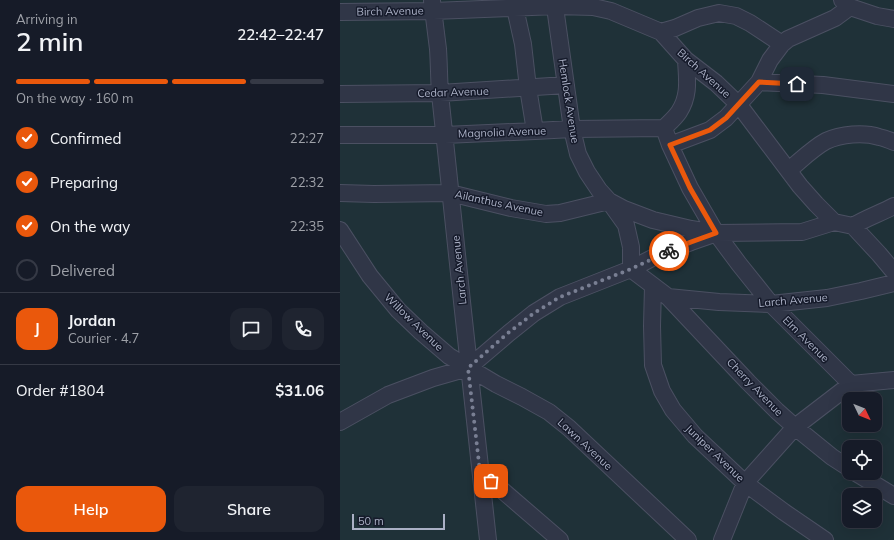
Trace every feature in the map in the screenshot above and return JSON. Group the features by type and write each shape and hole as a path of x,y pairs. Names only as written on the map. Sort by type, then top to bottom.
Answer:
{"lane":[{"path":"670,145 710,130 726,118 759,82 770,60 782,44 788,39 835,18 848,2 877,16 894,19"},
{"name":"Birch Avenue","path":"340,12 433,5 515,8 555,3 593,3 661,32 686,60 716,83 739,105 800,186 834,222"},
{"name":"Hemlock Avenue","path":"555,3 572,129 578,154 587,172 599,190 609,201 624,209 653,220 716,233 802,232 834,222"},
{"name":"Larch Avenue","path":"433,5 450,193 488,540"},
{"path":"515,8 523,44 535,132"},
{"path":"661,32 675,28 698,18 719,13 736,16 750,23 782,44"},
{"path":"664,128 678,113 685,100 688,88 686,60"},
{"path":"759,82 823,85 894,94"},
{"name":"Cedar Avenue","path":"340,94 440,93 566,85"},
{"name":"Magnolia Avenue","path":"340,135 445,135 535,132 572,129 664,128"},
{"name":"Elm Avenue","path":"664,128 670,145 690,188 716,233 771,304 851,384"},
{"path":"789,170 827,141 843,135 859,134 878,136 894,142"},
{"name":"Ailanthus Avenue","path":"340,193 450,193 511,208 546,214 560,213 609,201"},
{"path":"609,201 626,225 631,247 631,269"},
{"path":"853,226 894,206"},
{"path":"834,222 853,226 880,254 894,272"},
{"name":"Willow Avenue","path":"340,230 370,276 398,310 449,356 468,368"},
{"path":"340,422 388,395 433,378 468,368 508,333 534,313 560,297 631,269 660,254 716,233"},
{"path":"631,269 668,297"},
{"name":"Larch Avenue","path":"668,297 719,302 771,304 827,298 894,282"},
{"name":"Juniper Avenue","path":"653,286 652,326 654,365 662,391 674,410 695,436 745,482 784,512 825,540"},
{"name":"Cherry Avenue","path":"668,297 777,411 832,457 842,463"},
{"name":"Lawn Avenue","path":"468,368 549,412 569,428 688,540"},
{"path":"722,540 745,482 795,427 851,384 894,380"},
{"path":"480,472 560,540"},
{"path":"868,480 894,496"}],"shaded area":[{"path":"340,0 894,0 894,540 340,540"}],"way so far":[{"path":"491,481 480,472 474,407 468,368 508,333 534,313 560,297 631,269 669,251"}],"route":[{"path":"669,251 716,233 690,188 670,145 710,130 726,118 759,82 797,84"}]}
